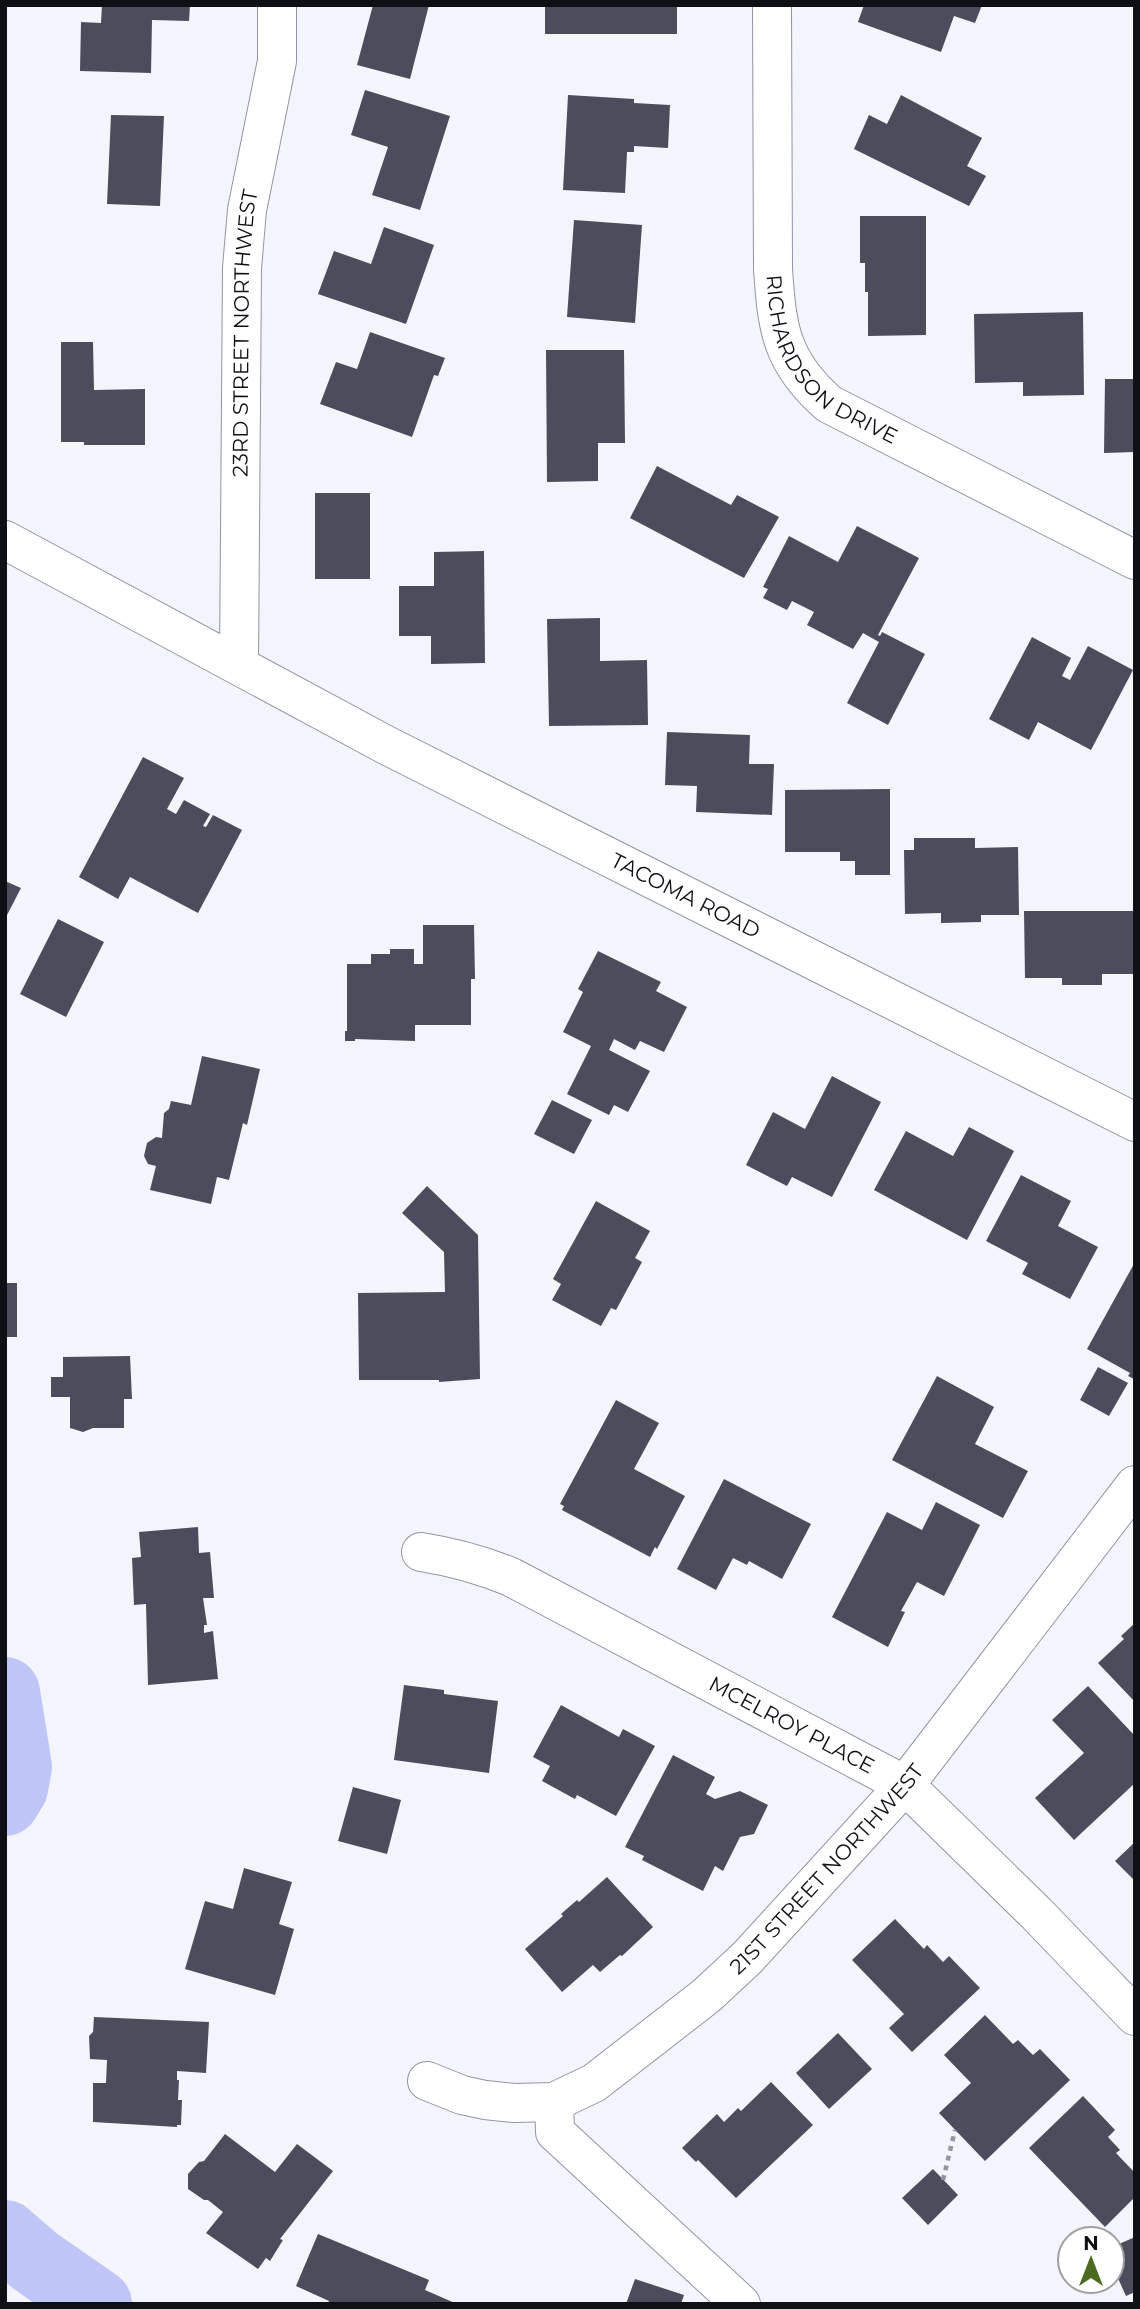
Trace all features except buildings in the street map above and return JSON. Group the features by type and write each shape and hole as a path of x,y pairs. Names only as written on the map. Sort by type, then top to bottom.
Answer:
{"street":[{"name":"23RD STREET NORTHWEST","path":"239,664 242,268 247,210 277,61 277,5"},
{"name":"RICHARDSON DRIVE","path":"772,5 775,305 782,337 798,372 829,404 1135,560"},
{"name":"TACOMA ROAD","path":"5,540 398,751 1135,1122"},
{"name":"21ST STREET NORTHWEST","path":"428,2081 462,2095 485,2100 514,2103 554,2102 594,2083 713,1990 747,1958 905,1786 1135,1485"},
{"name":"MCELROY PLACE","path":"421,1552 481,1565 512,1577 905,1786 1037,1914 1135,2016"},
{"path":"554,2102 555,2132 741,2304"}],"path":[{"path":"943,2180 955,2130"}],"waterway":[{"path":"5,1692 17,1767 13,1788 5,1801"},
{"path":"5,2235 35,2261 97,2304"}]}
